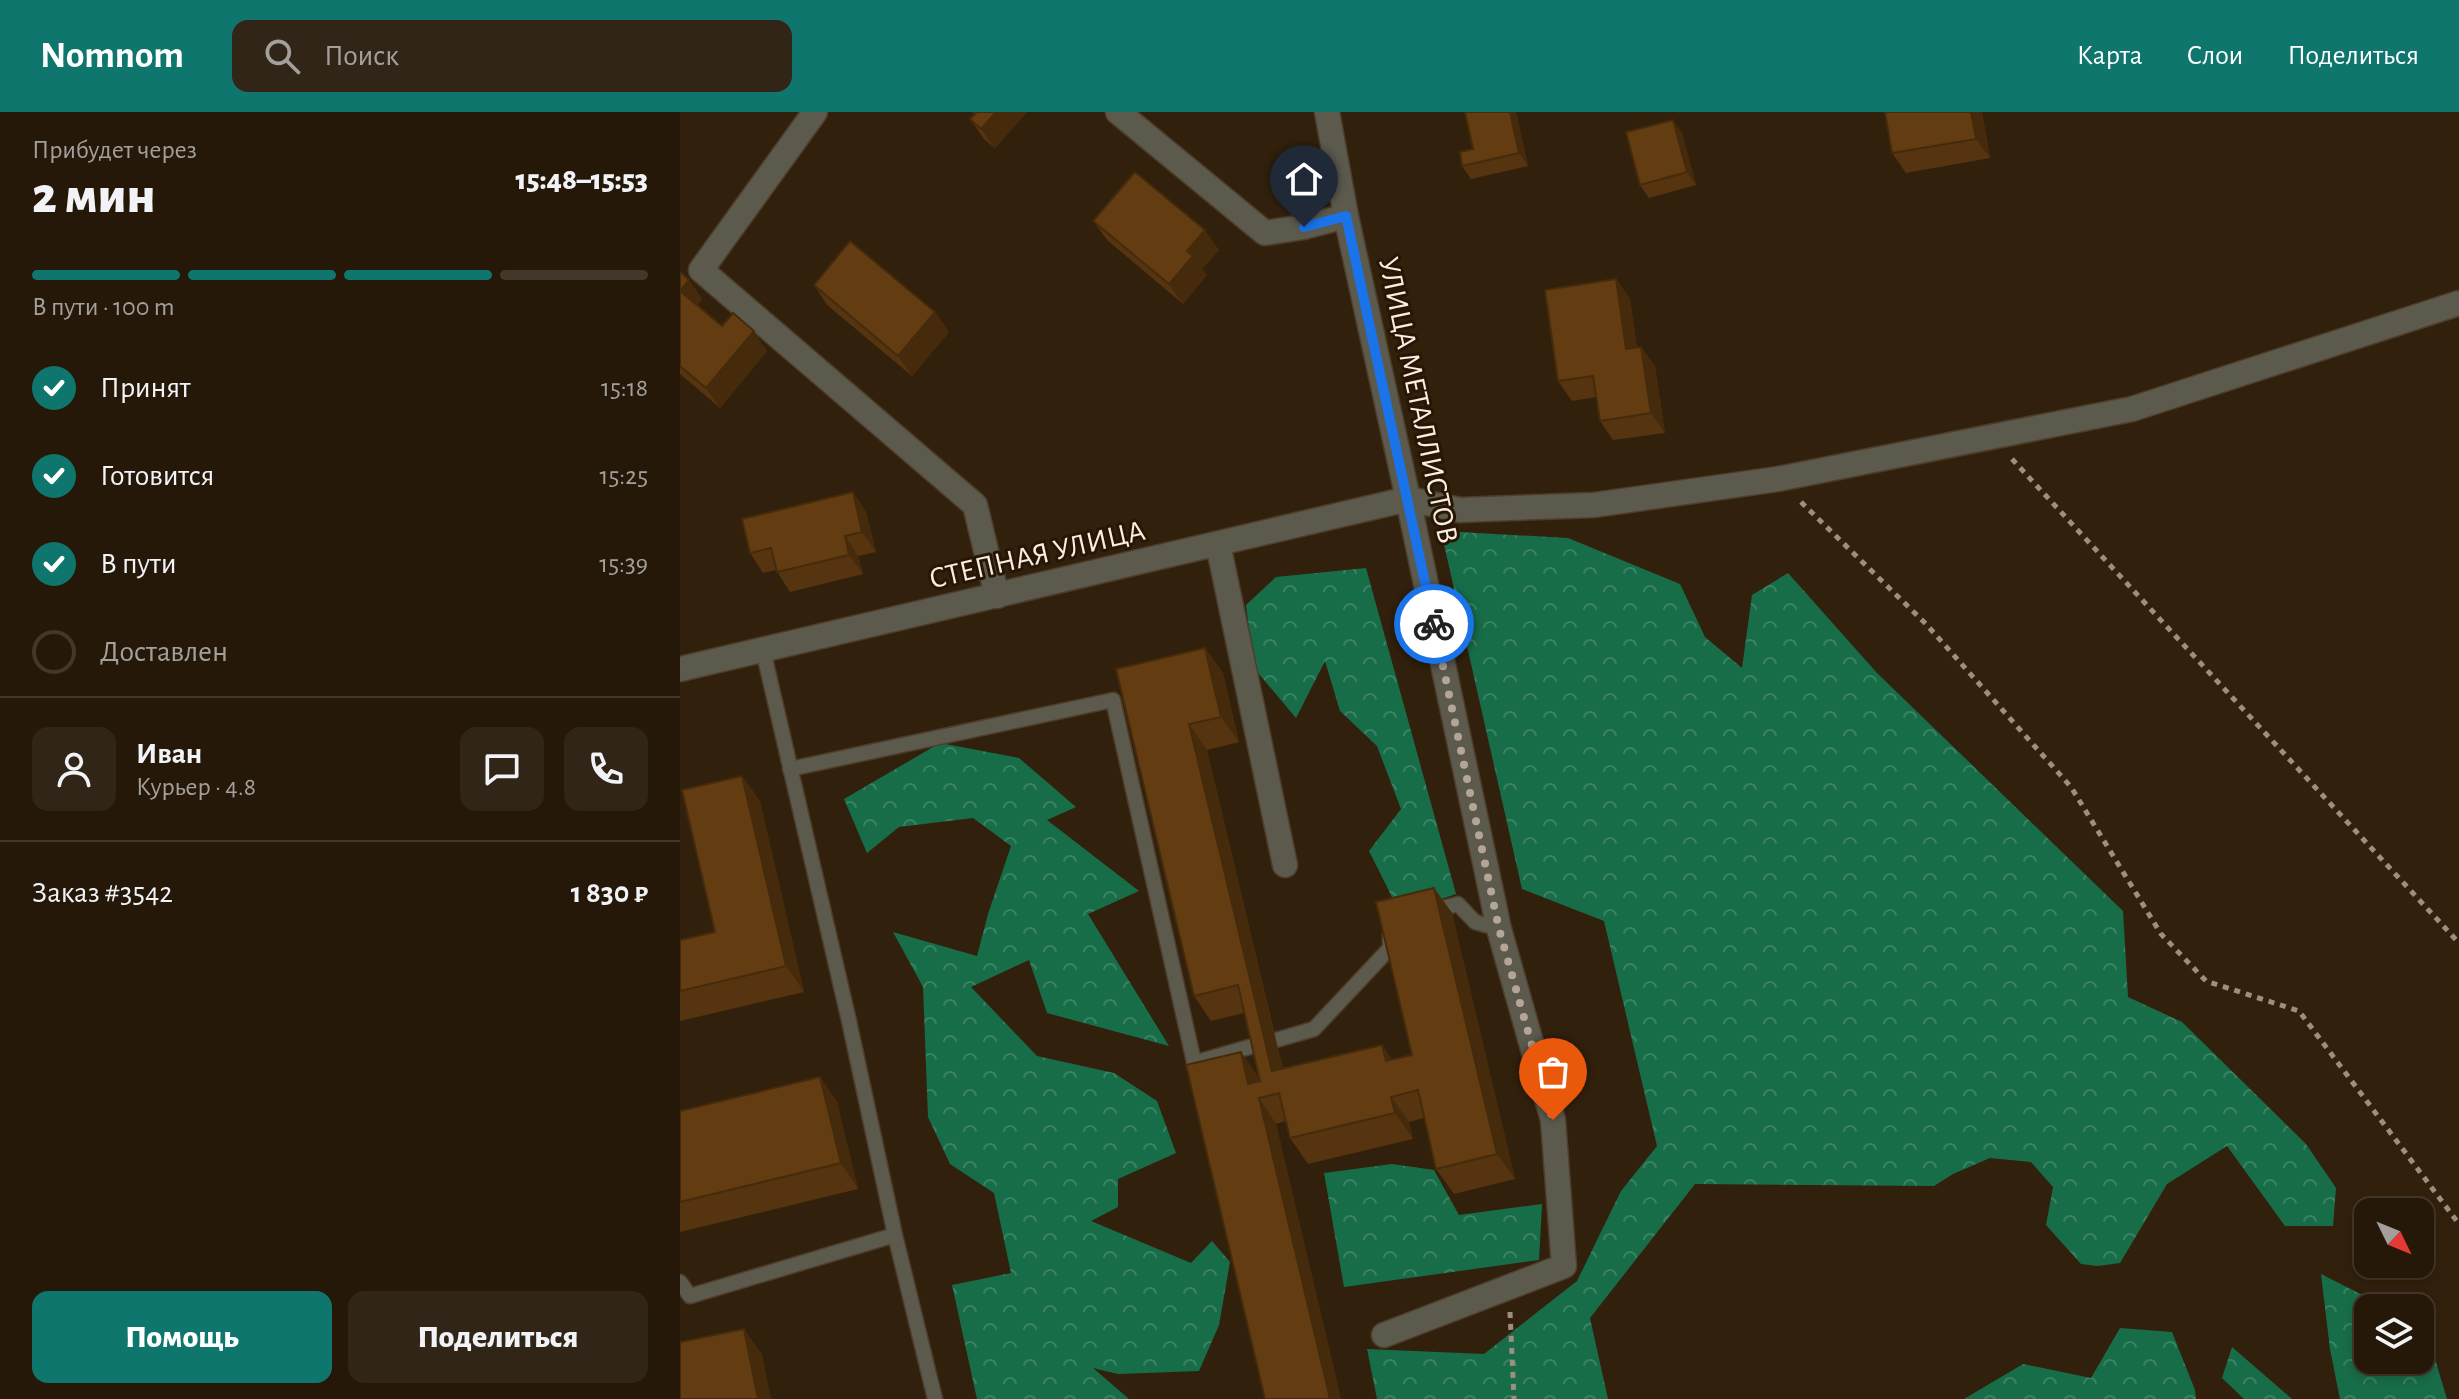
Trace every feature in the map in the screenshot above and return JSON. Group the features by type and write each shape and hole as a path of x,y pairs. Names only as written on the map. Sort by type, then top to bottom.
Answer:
{"street":[{"path":"815,112 701,270 975,505 997,596"},
{"path":"1118,112 1265,233 1346,216"},
{"name":"УЛИЦА МЕТАЛЛИСТОВ","path":"1327,112 1346,216 1499,929 1553,1120 1564,1266 1509,1287"},
{"path":"1408,499 1460,510 1594,505 1778,479 2132,409 2459,303"},
{"name":"СТЕПНАЯ УЛИЦА","path":"680,669 1408,499"},
{"path":"1218,544 1285,865"},
{"path":"1384,1335 1509,1287"}],"lane":[{"path":"763,650 935,1399"},
{"path":"790,769 1113,700 1201,1093"},
{"path":"1417,915 1458,904 1475,922 1499,929"},
{"path":"1194,1063 1314,1029 1390,948 1390,922"},
{"path":"680,1282 690,1296 895,1235"}],"path":[{"path":"1991,437 2459,943"},
{"path":"1778,479 1926,624 2071,787 2161,934 2206,981 2299,1011 2459,1224"},
{"path":"1509,1287 1514,1399"}],"green space":[{"path":"1441,531 1568,538 1680,584 1705,637 1742,668 1752,595 1788,573 1877,673 2123,911 2128,997 2182,1022 2306,1144 2336,1188 2333,1226 2285,1226 2227,1146 2167,1184 2120,1263 2098,1266 2081,1264 2046,1225 2053,1187 2031,1162 1990,1158 1934,1186 1695,1184 1590,1318 1608,1399 1377,1399 1367,1349 1484,1354 1577,1281 1621,1191 1657,1146 1604,921 1522,889"},
{"path":"1366,568 1456,894 1400,913 1369,851 1401,809 1377,746 1340,711 1325,661 1296,718 1254,668 1246,605 1276,577"},
{"path":"940,743 1019,758 1076,807 1047,820 1139,891 1088,914 1169,1046 1047,1013 1029,960 971,987 1037,1056 1114,1073 1157,1101 1176,1153 1118,1179 1118,1207 1091,1221 1191,1263 1212,1241 1230,1262 1219,1325 1199,1371 1118,1374 1093,1368 1129,1399 977,1399 952,1285 1011,1273 994,1193 950,1164 928,1117 923,987 893,932 977,956 1011,846 973,818 899,827 867,853 844,799"},
{"path":"1392,1164 1434,1170 1459,1215 1542,1204 1539,1260 1344,1287 1324,1173"},
{"path":"2321,1274 2360,1294 2354,1294 2354,1374 2434,1374 2434,1356 2447,1399 2340,1399"},
{"path":"2120,1328 2172,1332 2196,1399 1964,1399 2023,1364 2091,1378"},
{"path":"2232,1347 2292,1399 2244,1399 2222,1378"}],"building":[{"path":"977,112 996,112 981,129 970,119"},
{"path":"1465,112 1510,112 1519,153 1462,166 1460,152 1473,149"},
{"path":"1885,112 1971,112 1976,139 1892,153"},
{"path":"1673,120 1687,172 1640,185 1626,132"},
{"path":"1135,172 1205,230 1187,251 1193,256 1169,284 1093,221"},
{"path":"850,241 935,312 898,356 814,285"},
{"path":"680,272 689,280 680,291"},
{"path":"1616,279 1626,349 1641,347 1651,413 1600,421 1593,376 1558,381 1545,290"},
{"path":"680,291 722,326 733,313 754,331 706,388 680,366"},
{"path":"853,492 862,532 845,536 849,555 777,572 771,548 750,553 742,519"},
{"path":"1205,648 1221,717 1189,724 1272,1071 1382,1045 1386,1061 1412,1055 1376,902 1434,888 1497,1154 1436,1169 1418,1090 1391,1097 1395,1113 1290,1138 1279,1093 1259,1098 1330,1399 1265,1399 1186,1065 1241,1052 1248,1084 1260,1081 1238,985 1194,996 1116,669"},
{"path":"742,776 786,966 680,991 680,940 715,932 682,790"},
{"path":"820,1077 841,1163 680,1202 680,1111"},
{"path":"744,1329 758,1399 680,1399 680,1342"}],"way so far":[{"path":"1434,624 1499,929 1553,1120"}],"route":[{"path":"1304,227 1346,216 1434,624"}]}
